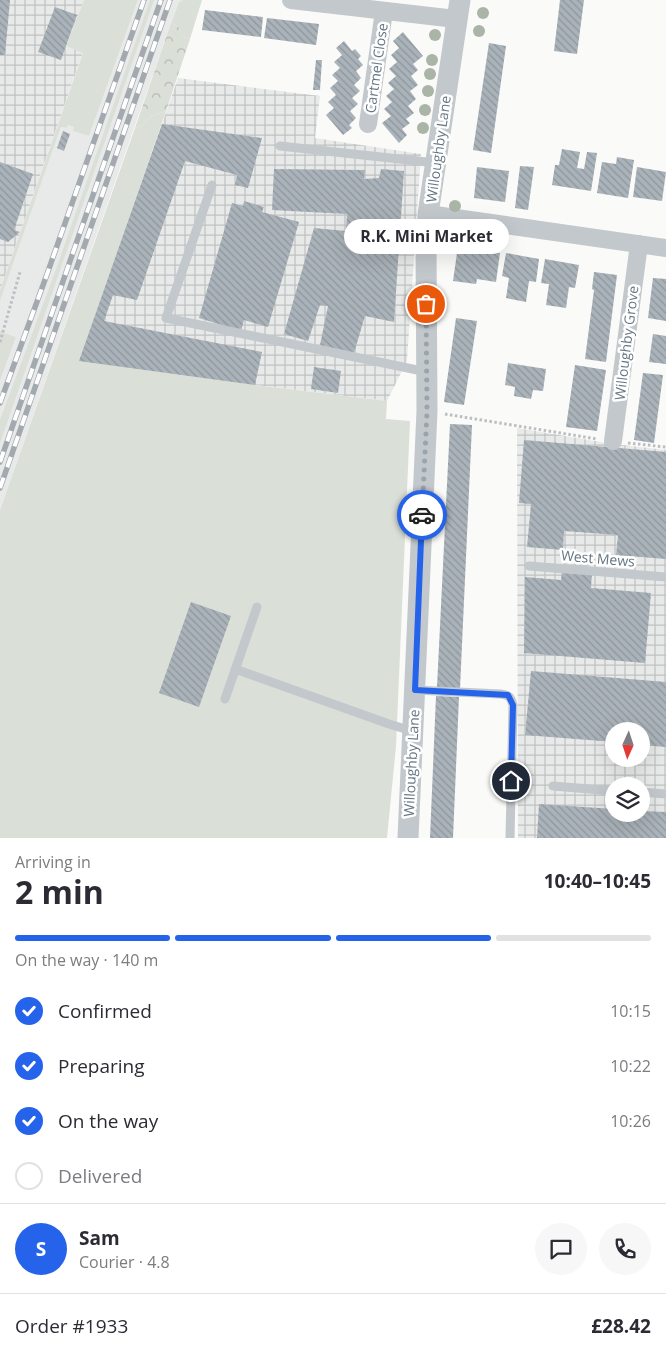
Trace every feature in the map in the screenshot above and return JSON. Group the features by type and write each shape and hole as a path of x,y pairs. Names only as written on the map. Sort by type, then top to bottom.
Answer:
{"street":[{"path":"291,0 329,2 384,11 458,10"},
{"name":"Willoughby Lane","path":"408,838 427,412 426,244 428,214 458,10"},
{"name":"Cartmel Close","path":"368,124 384,11"},
{"path":"428,214 666,248"},
{"name":"Willoughby Grove","path":"613,441 639,244"}],"lane":[{"path":"280,146 436,164"},
{"path":"212,185 166,318 427,372"},
{"name":"West Mews","path":"529,566 666,577"},
{"path":"225,699 257,607"},
{"path":"235,669 413,732"},
{"path":"415,690 501,694 508,695 512,699 510,838"},
{"path":"553,786 605,789"},
{"path":"650,793 666,794"}],"path":[{"path":"0,342 20,272"},
{"path":"427,412 613,441 666,446"}],"shaded area":[{"path":"0,0 84,0 66,46 83,52 0,290"},
{"path":"138,0 183,0 179,2 171,23 0,510 0,381 16,337 0,331 0,301 61,127 67,128 68,125 75,127 74,131 89,136"},
{"path":"178,78 320,96 315,138 421,154 407,361 387,401 255,385 94,319"},
{"path":"517,428 613,444 666,450 666,838 518,838"}],"green space":[{"path":"84,0 138,0 89,136 73,131 74,127 68,125 67,128 61,127 0,301 0,290 83,53 66,46"},
{"path":"150,0 154,0 0,443 0,420 54,275"},
{"path":"183,0 202,0 190,39 183,37 178,26 171,23 179,2"},
{"path":"171,23 178,26 183,37 190,39 166,111 150,117 142,126 135,128"},
{"path":"166,111 94,319 255,385 387,401 386,419 410,421 396,746 387,838 0,838 0,510 135,128 142,126 150,117"},
{"path":"0,331 16,337 0,381"}],"building":[{"path":"0,0 10,0 5,55 0,55"},
{"path":"560,0 584,0 577,54 554,51"},
{"path":"55,7 77,15 61,60 38,52"},
{"path":"205,10 263,17 261,37 202,30"},
{"path":"267,18 319,24 316,45 264,38"},
{"path":"403,32 423,56 413,64 418,70 411,76 418,85 410,91 416,99 408,106 414,113 406,119 410,123 402,129 407,135 399,143 382,123 391,116 384,109 392,102 386,96 394,89 388,83 396,76 389,69 397,62 391,55 399,48 393,41"},
{"path":"344,41 352,51 355,49 361,56 358,59 363,65 356,71 361,78 354,85 360,91 352,98 358,104 350,111 356,118 349,125 352,128 343,135 326,115 334,108 328,102 336,95 330,88 338,81 332,75 340,68 334,62 342,55 336,48"},
{"path":"489,43 506,46 491,153 473,150"},
{"path":"316,60 322,60 320,90 313,90"},
{"path":"162,124 262,138 248,188 235,185 237,175 185,161 137,300 113,295 104,321 262,352 255,385 79,361"},
{"path":"63,131 70,134 64,151 57,148"},
{"path":"562,149 580,152 577,168 584,169 587,152 597,153 591,191 552,185 555,165 559,165"},
{"path":"617,157 634,160 628,198 597,193 602,162 616,164"},
{"path":"0,162 33,174 14,230 20,232 8,242 0,239"},
{"path":"520,166 534,167 528,210 515,208"},
{"path":"477,167 509,171 505,202 474,198"},
{"path":"637,167 666,172 662,201 633,197"},
{"path":"274,169 365,170 364,179 379,178 381,169 404,171 394,322 365,316 354,353 320,345 328,306 320,305 308,341 284,334 314,228 346,231 347,214 272,210"},
{"path":"244,201 264,207 262,212 299,222 268,327 244,320 241,331 199,318 232,203 243,206"},
{"path":"458,246 500,253 496,282 477,279 476,284 453,281"},
{"path":"506,253 539,259 536,282 529,281 526,302 506,298 509,278 502,276"},
{"path":"545,259 579,265 575,288 569,287 566,308 546,305 549,284 541,283"},
{"path":"594,272 617,275 606,362 585,359 594,290 592,289"},
{"path":"653,278 666,279 666,321 648,318"},
{"path":"456,318 477,321 464,405 444,402"},
{"path":"653,334 666,336 666,364 649,362"},
{"path":"508,363 546,369 543,391 533,390 531,399 514,396 515,387 505,385"},
{"path":"575,365 606,370 597,431 566,427"},
{"path":"314,367 341,371 338,393 311,389"},
{"path":"643,373 663,375 654,443 634,440"},
{"path":"450,424 472,425 460,689 437,687"},
{"path":"524,440 666,452 666,559 616,555 618,535 564,531 563,550 527,547 531,504 519,503"},
{"path":"562,571 592,573 591,588 651,593 645,663 524,653 525,577 561,580"},
{"path":"191,602 231,616 199,707 159,693"},
{"path":"531,671 666,682 666,747 650,746 650,722 605,722 605,741 525,735"},
{"path":"436,696 459,697 453,838 430,838"},
{"path":"539,804 605,808 605,822 650,822 650,811 666,812 666,838 537,838"}],"railway":[{"path":"0,403 144,0"},
{"path":"0,462 161,0"},
{"path":"0,488 170,0"}],"way so far":[{"path":"422,515 427,412 426,304"}],"place":[{"name":"R.K. Mini Market","path":"426,304"}],"route":[{"path":"422,515 415,690 508,695 512,699 513,705 511,781"}]}
